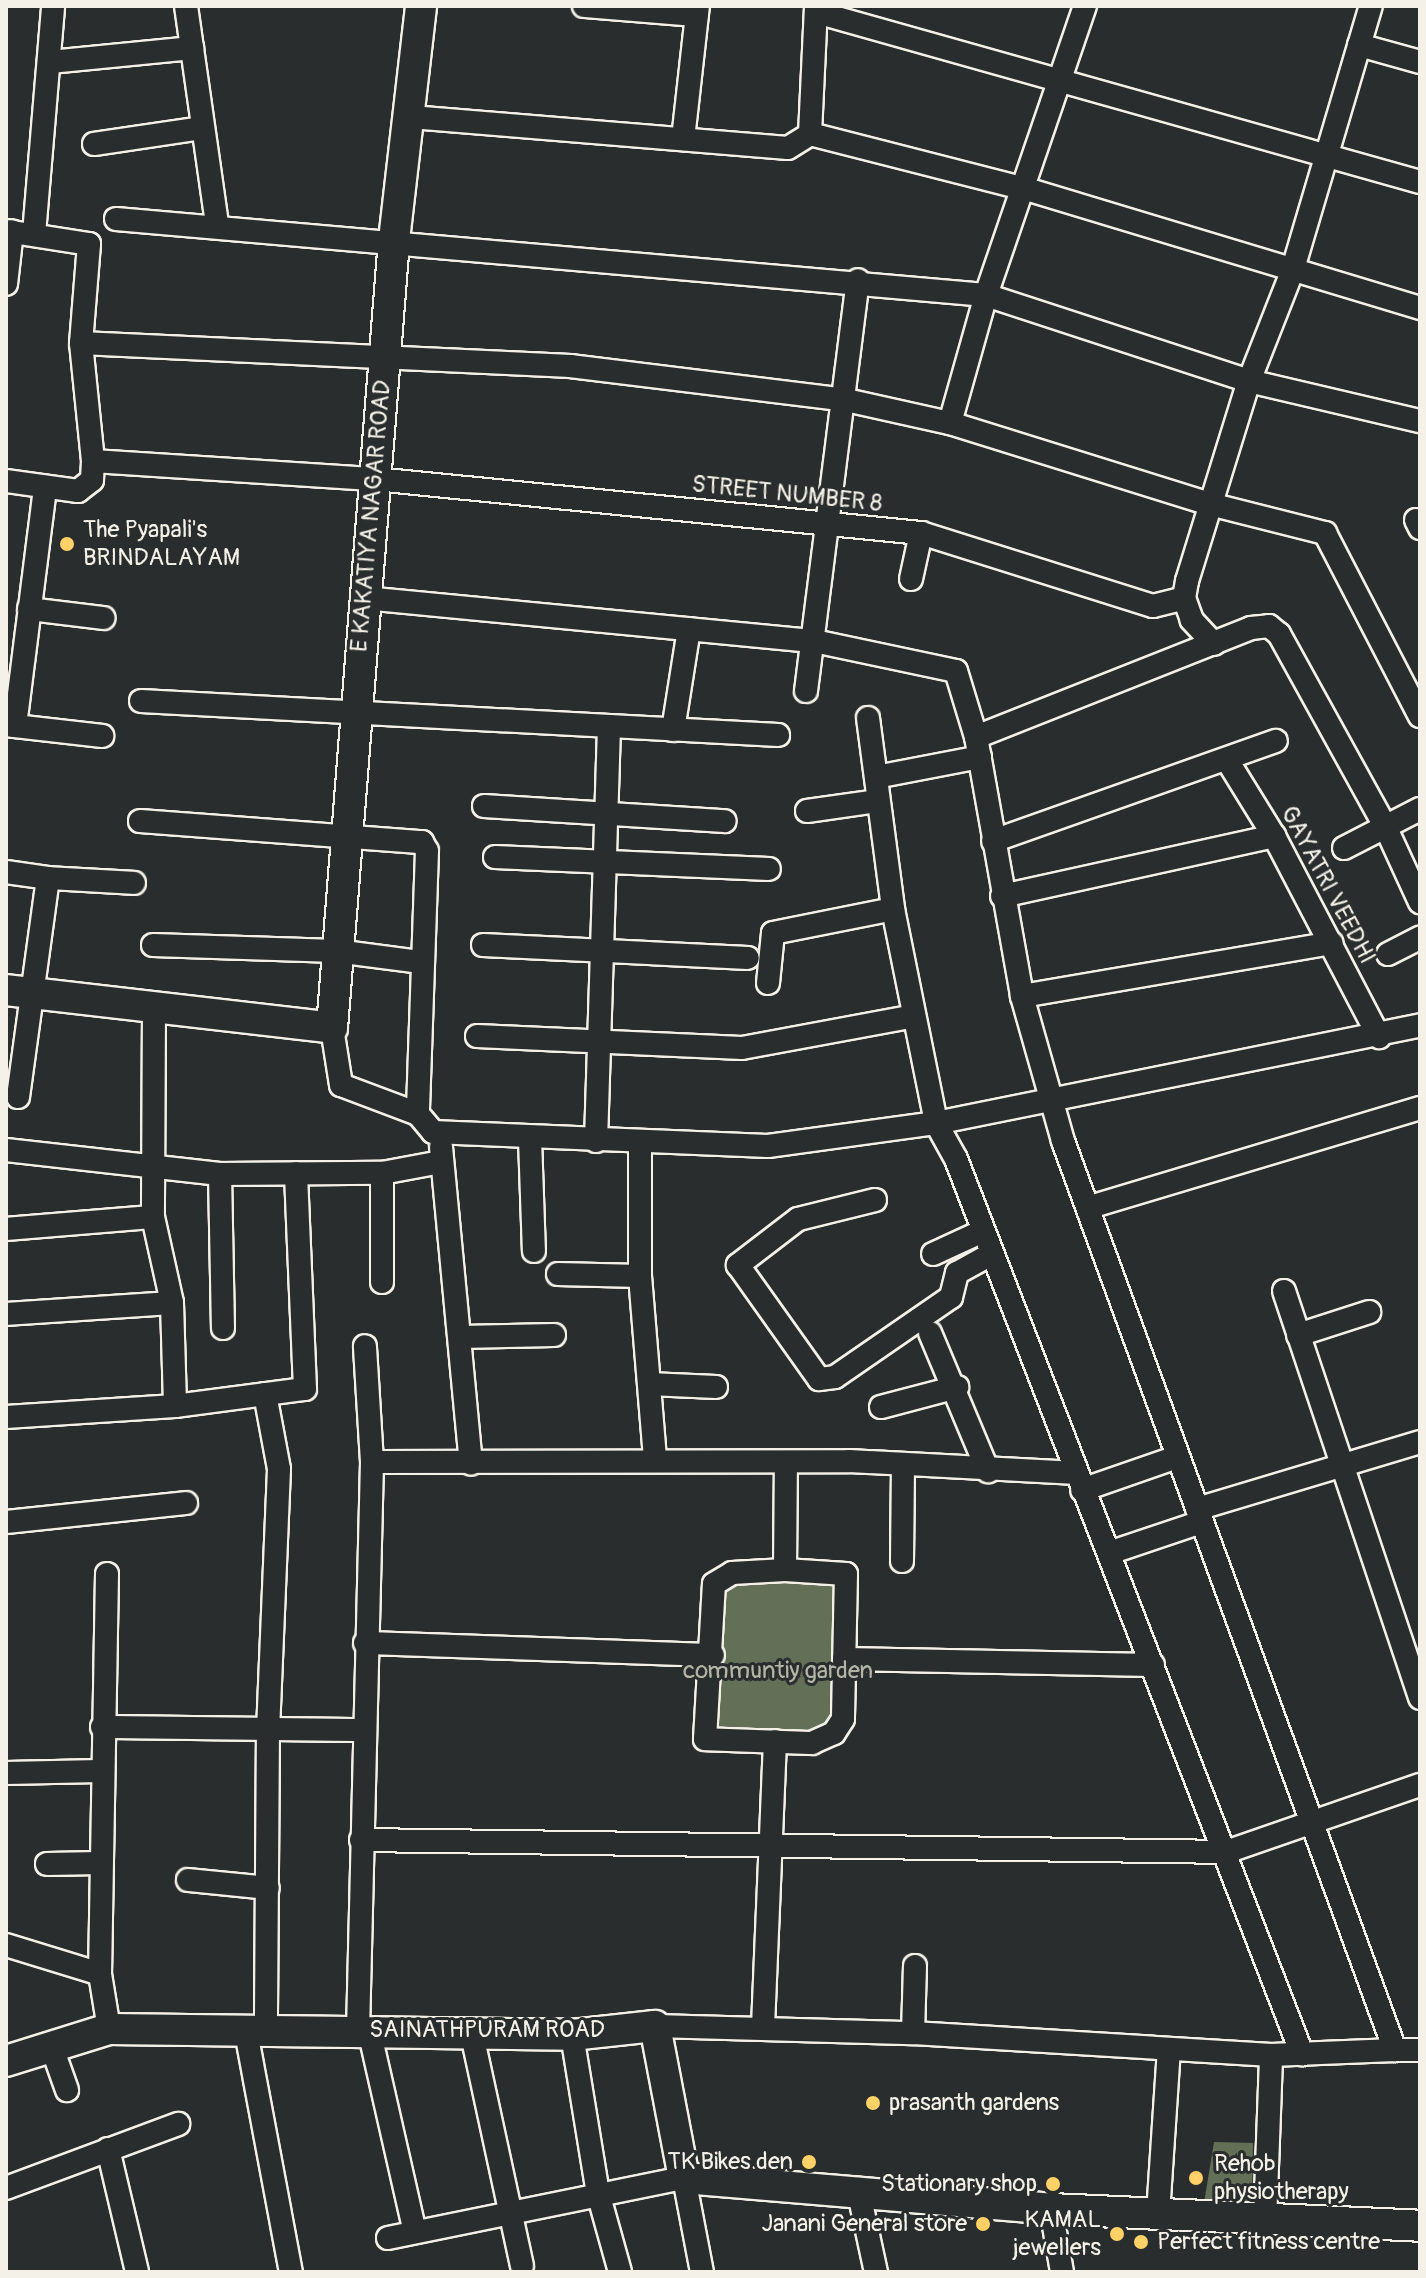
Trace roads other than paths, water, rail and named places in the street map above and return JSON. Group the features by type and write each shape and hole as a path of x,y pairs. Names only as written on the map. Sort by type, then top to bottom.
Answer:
{"street":[{"path":"6,284 50,62 53,6"},
{"path":"186,6 217,225"},
{"name":"E KAKATIYA NAGAR ROAD","path":"332,1028 354,715 394,240 411,117 421,6"},
{"path":"584,6 698,11 683,139"},
{"path":"950,423 986,295 1026,189 1085,6"},
{"path":"1214,644 1192,620 1184,598 1249,381 1292,272 1325,152 1371,6"},
{"path":"810,134 816,9 1325,152 1420,182"},
{"path":"1359,45 1420,62"},
{"path":"50,62 192,48"},
{"path":"411,117 788,148 810,134 1026,189 1292,272 1420,308"},
{"path":"94,144 203,128"},
{"path":"116,219 858,280 986,295 1249,381 1420,421"},
{"path":"6,481 85,490 92,480 93,461 81,343 89,244 17,232"},
{"path":"806,691 846,400 858,280"},
{"path":"81,343 570,366 846,400 950,423 1210,504 1325,533 1420,716"},
{"name":"STREET NUMBER 8","path":"93,461 375,479 921,533 1153,606 1184,598"},
{"path":"45,487 10,726 102,736"},
{"path":"911,579 921,533"},
{"path":"365,598 814,641 956,671 978,747 1022,996 1048,1096 1395,2050"},
{"path":"29,609 103,618"},
{"path":"876,777 978,747 1251,628 1269,626 1279,634 1385,826 1420,902"},
{"path":"673,730 689,629"},
{"path":"141,701 354,715 778,735"},
{"path":"868,718 893,909 936,1123 983,1231 1302,2054"},
{"path":"596,1141 609,811 609,726"},
{"path":"993,841 1276,741"},
{"name":"GAYATRI VEEDHI","path":"1227,760 1274,836 1379,1037"},
{"path":"807,811 878,801"},
{"path":"484,806 609,811 725,821"},
{"path":"1344,848 1420,809"},
{"path":"140,821 346,833 422,842 427,851 418,1114"},
{"path":"1002,896 1274,836"},
{"path":"495,857 769,869"},
{"path":"6,872 134,883"},
{"path":"18,1097 18,991 48,878"},
{"path":"768,983 773,933 893,909"},
{"path":"1388,954 1420,938"},
{"path":"1022,996 1331,943"},
{"path":"153,945 336,951 421,962"},
{"path":"483,945 748,958"},
{"path":"18,991 332,1028 341,1085 418,1114 430,1129 441,1134 640,1144 768,1146 936,1123 1048,1096 1379,1037 1420,1025"},
{"path":"154,1009 153,1217 172,1303 175,1406"},
{"path":"477,1036 742,1048 914,1016"},
{"path":"1090,1207 1420,1108"},
{"path":"441,1134 441,1162 471,1464"},
{"path":"530,1139 534,1251"},
{"path":"640,1144 640,1276 655,1460"},
{"path":"6,1150 220,1174 382,1173 441,1162"},
{"path":"6,1417 175,1406 305,1389 296,1173"},
{"path":"382,1173 382,1282"},
{"path":"220,1174 223,1328"},
{"path":"875,1200 798,1219 738,1265 819,1379 835,1377 951,1297 957,1273 991,1254"},
{"path":"6,1229 153,1217"},
{"path":"933,1254 983,1231"},
{"path":"558,1274 640,1276"},
{"path":"1284,1291 1420,1698"},
{"path":"6,1314 172,1303"},
{"path":"1298,1335 1369,1312"},
{"path":"930,1333 957,1387 988,1471"},
{"path":"460,1337 554,1335"},
{"path":"365,1346 372,1462 362,1730 364,2031 415,2232"},
{"path":"649,1384 716,1387"},
{"path":"881,1407 957,1387"},
{"path":"265,1394 279,1469 268,1727 268,1888 256,2032 291,2272"},
{"path":"1109,1553 1343,1463 1420,1442"},
{"path":"372,1462 471,1464 655,1460 903,1465 1079,1482 1177,1457"},
{"path":"785,1570 786,1463"},
{"path":"902,1561 903,1465"},
{"path":"6,1522 186,1503"},
{"path":"785,1570 846,1574 843,1719 834,1733 812,1743 705,1739 713,1655 714,1584 732,1573 785,1570"},
{"path":"107,1574 100,1771 100,1974 109,2029"},
{"path":"365,1643 713,1655"},
{"path":"844,1659 1153,1665"},
{"path":"102,1727 362,1730"},
{"path":"763,2027 775,1741"},
{"path":"6,1773 100,1771"},
{"path":"361,1840 1226,1852 1420,1785"},
{"path":"47,1864 100,1863"},
{"path":"188,1880 268,1888"},
{"path":"6,1945 100,1974"},
{"path":"913,2033 915,1966"},
{"path":"702,2272 655,2026 913,2033 1271,2055 1420,2050"},
{"name":"SAINATHPURAM ROAD","path":"6,2061 109,2029 256,2032 471,2030 572,2035 655,2026"},
{"path":"471,2030 513,2210 522,2266"},
{"path":"572,2035 598,2193 620,2272"},
{"path":"51,2045 67,2090"},
{"path":"1158,2214 1169,2049"},
{"path":"1265,2222 1271,2055"},
{"path":"6,2188 178,2124"},
{"path":"108,2149 137,2272"},
{"path":"388,2238 513,2210 684,2178 858,2189 1051,2209 1265,2222 1420,2226"},
{"path":"858,2189 876,2272"},
{"path":"1051,2209 1062,2272"}],"place":[{"name":"The Pyapali's BRINDALAYAM","path":"67,544"},
{"name":"prasanth gardens","path":"873,2103"},
{"name":"TK Bikes den","path":"809,2162"},
{"name":"Rehob physiotherapy","path":"1196,2178"},
{"name":"Stationary shop","path":"1053,2184"},
{"name":"Janani General store","path":"983,2224"},
{"name":"KAMAL jewellers","path":"1117,2234"},
{"name":"Perfect fitness centre","path":"1141,2242"}],"park label":[{"name":"communtiy garden","path":"778,1671"}]}
